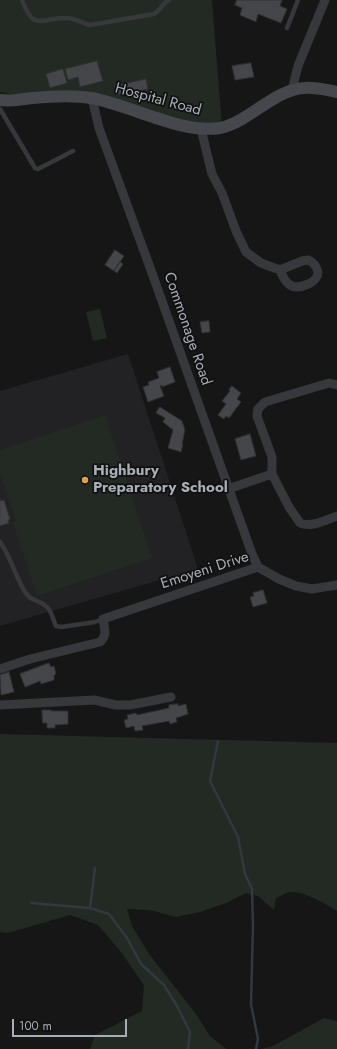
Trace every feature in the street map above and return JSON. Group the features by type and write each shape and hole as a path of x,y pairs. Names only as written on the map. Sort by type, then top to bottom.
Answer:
{"street":[{"path":"292,90 298,66 325,0"},
{"name":"Hospital Road","path":"1,97 33,98 73,96 92,98 179,124 201,129 222,128 238,122 292,90 312,88 337,92"},
{"name":"Commonage Road","path":"92,98 100,128 228,489 258,567"},
{"path":"201,129 212,174 222,193 236,232 246,252 261,263 280,270"},
{"path":"337,385 329,383 266,402 258,409 257,416 272,457 272,474 289,507 300,523 308,525 337,516"},
{"path":"228,489 272,474"},
{"name":"Emoyeni Drive","path":"103,619 258,567 285,582 306,589 319,589 337,585"},
{"path":"0,669 100,642 104,638 105,634 103,619"},
{"path":"0,706 94,700 116,705 130,706 171,697"}],"lane":[{"path":"22,0 26,11 34,20 39,21 66,18 75,19 90,26 154,14 169,0"},
{"path":"287,28 298,0"},
{"path":"0,109 35,168 38,169 73,151"},
{"path":"0,542 6,550 24,591 32,600 46,606 56,626 61,627 95,622 103,619"}],"shaded area":[{"path":"0,0 212,0 222,128 211,129 92,98 19,96 0,92"},
{"path":"100,309 107,338 93,341 86,312"},
{"name":"Highbury Preparatory School","path":"128,354 198,569 0,626 0,391"},
{"path":"105,415 152,558 37,596 13,523 16,521 0,474 0,450"},
{"path":"0,734 337,743 337,911 321,902 296,892 285,893 276,898 274,910 258,896 246,893 226,903 200,912 176,917 150,910 127,909 132,926 149,954 196,1014 210,1036 226,1049 90,1049 95,1035 142,1011 144,985 121,952 98,925 70,915 8,933 0,932"},
{"path":"324,1018 337,1021 337,1049 262,1049 273,1046"}],"building":[{"path":"237,0 282,0 280,6 287,9 281,23 258,14 256,22 240,15 242,8 235,5"},
{"path":"97,61 103,81 80,87 78,77 68,80 65,69"},
{"path":"251,63 254,77 235,80 232,66"},
{"path":"63,69 67,83 50,88 46,74"},
{"path":"146,79 148,89 117,95 115,86"},
{"path":"115,250 124,256 114,271 105,265"},
{"path":"120,262 123,264 117,273 114,271"},
{"path":"209,321 210,332 202,333 200,322"},
{"path":"170,367 175,382 162,387 162,385 160,386 164,396 148,402 143,387 149,385 148,382 159,378 157,372"},
{"path":"232,386 241,393 237,399 241,402 229,418 226,416 224,419 218,415 226,404 222,401"},
{"path":"160,407 182,421 185,430 181,452 168,448 173,430 163,422 165,418 156,413"},
{"path":"250,434 256,456 241,460 235,439"},
{"path":"0,499 1,501 4,500 10,519 8,520 9,523 0,526"},
{"path":"263,590 267,603 253,607 250,597 254,596 253,593"},
{"path":"49,663 51,667 54,666 56,674 54,675 54,680 41,684 40,681 25,687 20,674"},
{"path":"9,672 14,692 1,695 0,675"},
{"path":"178,704 178,706 186,704 188,714 176,718 177,722 170,724 169,721 142,726 143,730 135,731 134,726 126,728 124,720 128,719 127,715 136,713 137,715 169,708 169,705"},
{"path":"42,710 68,711 68,724 55,725 55,728 47,728 47,723 43,723"}],"waterway":[{"path":"218,741 210,781 238,837 245,874 252,889 253,925 251,1004 258,1039 256,1049"},
{"path":"90,908 95,868"},
{"path":"31,903 90,908 109,914 127,938 141,964 164,985 177,1006 190,1032 188,1049"}],"place":[{"name":"Highbury Preparatory School","path":"85,480"}]}
